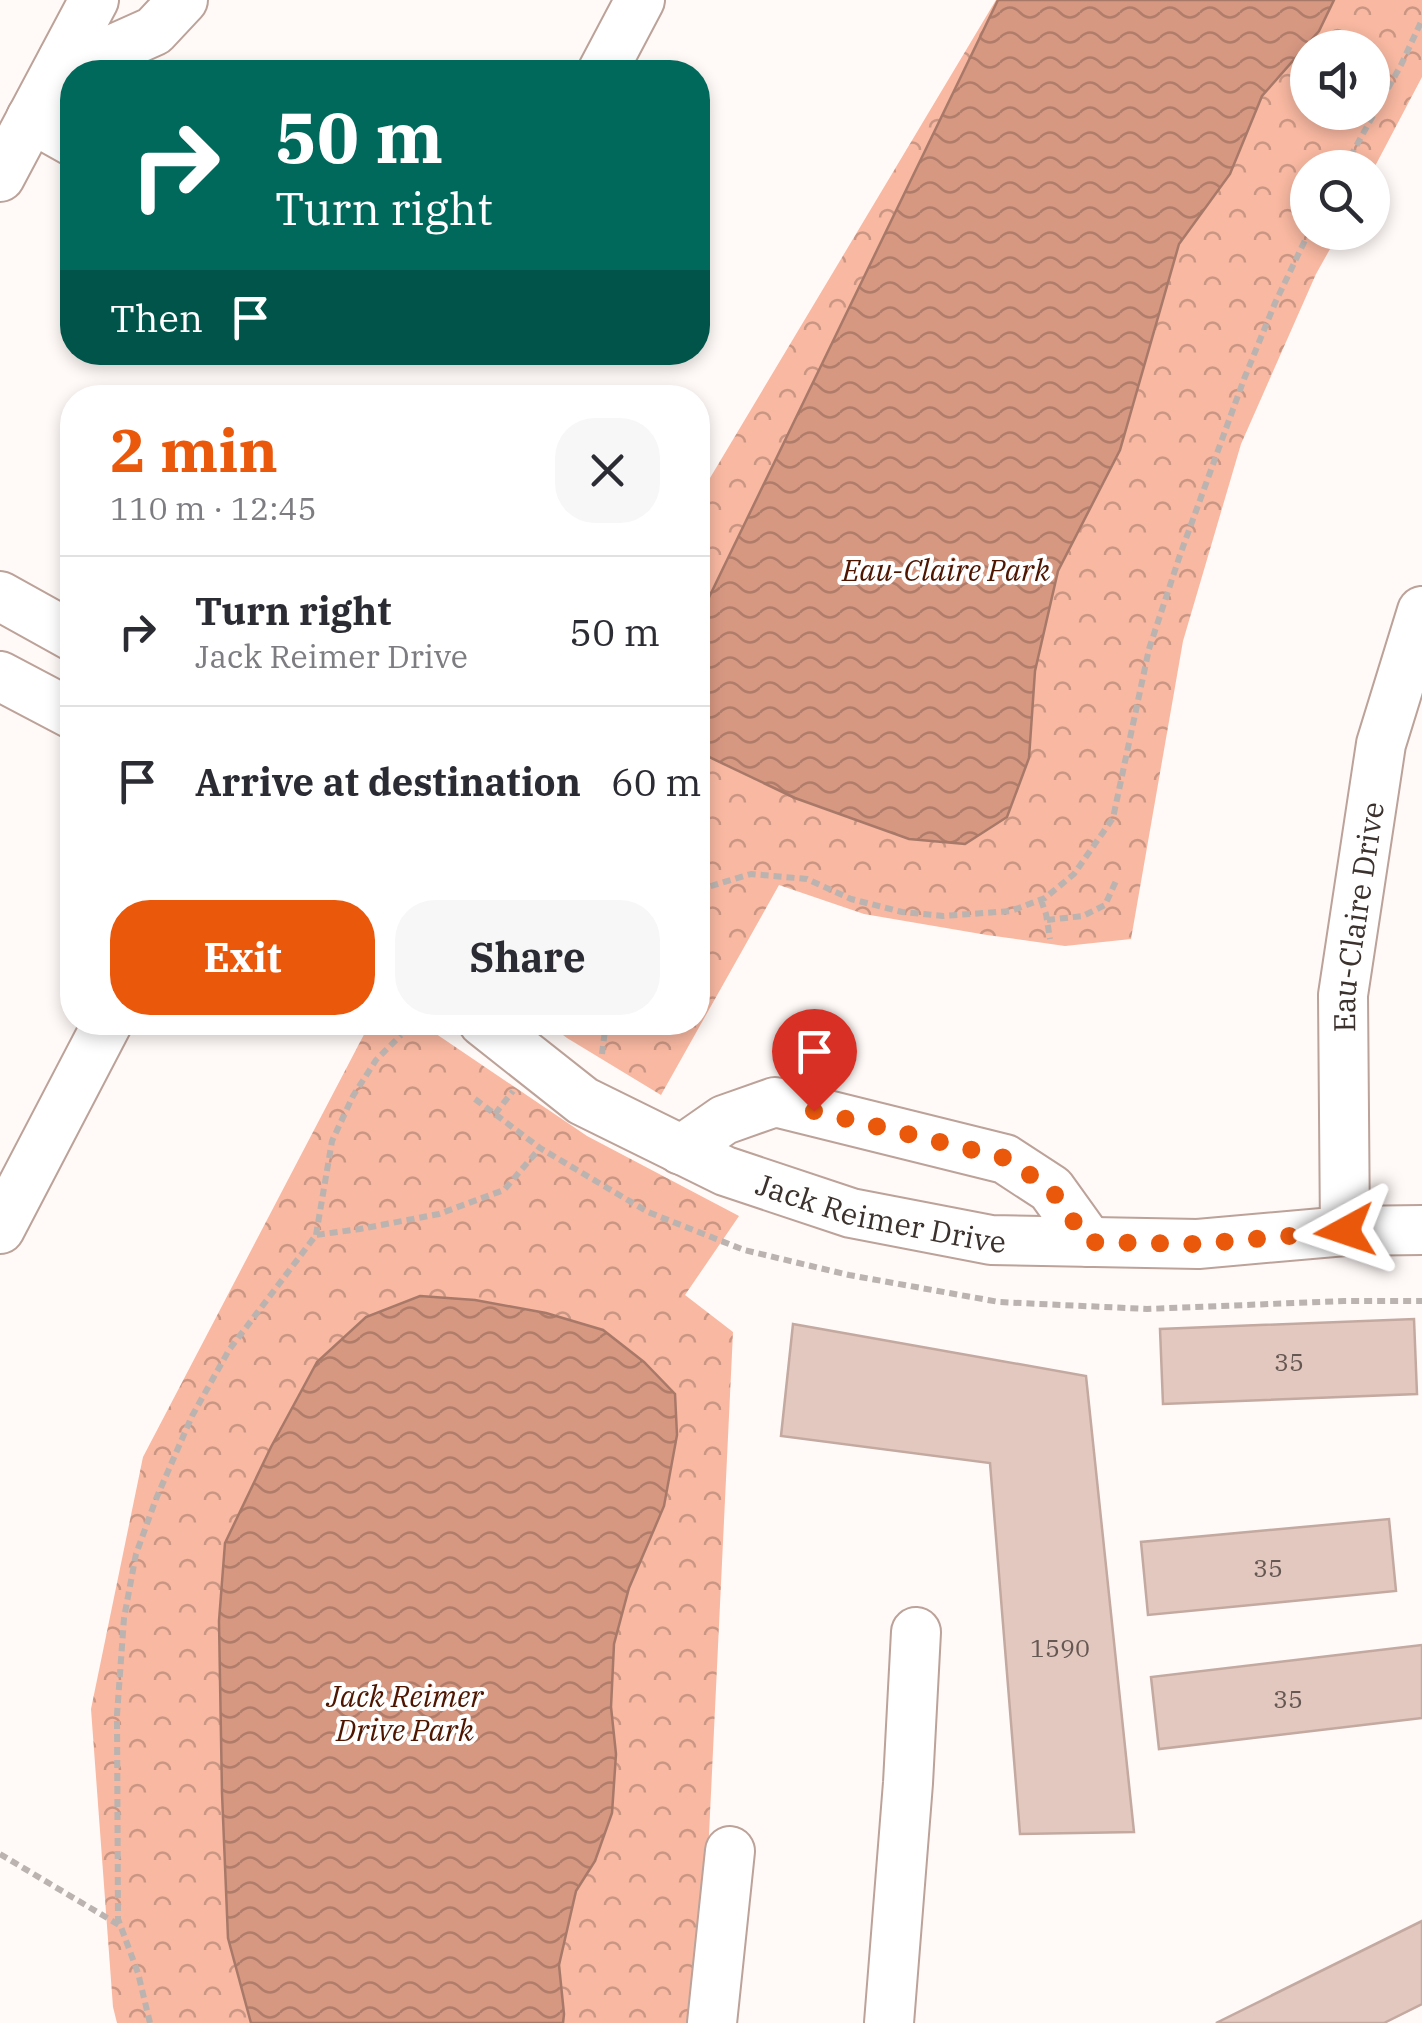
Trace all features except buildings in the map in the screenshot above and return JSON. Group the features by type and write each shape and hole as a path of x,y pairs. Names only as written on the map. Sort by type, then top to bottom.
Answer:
{"street":[{"path":"63,59 94,0"},
{"path":"63,59 116,48 154,32 184,0"},
{"path":"608,60 640,0"},
{"path":"0,176 60,65"},
{"path":"31,118 60,134"},
{"path":"0,596 60,629"},
{"name":"Eau-Claire Drive","path":"1345,1231 1344,994 1381,744 1422,612"},
{"path":"0,676 60,708"},
{"path":"0,1229 101,1035"},
{"name":"Jack Reimer Drive","path":"499,1035 583,1101 725,1171 851,1214 991,1240 1198,1244 1345,1231 1422,1230"},
{"path":"681,1150 724,1120 775,1102 1005,1158 1051,1189 1088,1242"},
{"path":"890,2023 916,1632"},
{"path":"712,2023 730,1851"}],"path":[{"path":"1354,150 1422,20"},
{"path":"710,886 751,874 808,879 851,899 902,912 942,916 1011,912 1040,900 1074,874 1112,818 1150,649 1180,555 1250,364 1300,250"},
{"path":"1047,920 1083,916 1105,904 1116,881"},
{"path":"1040,900 1050,939"},
{"path":"150,2023 138,1973 118,1919 116,1716 124,1618 136,1554 170,1466 210,1383 246,1327 316,1235 332,1141 353,1096 376,1060 401,1035"},
{"path":"602,1054 604,1035"},
{"path":"316,1235 439,1214 504,1190 540,1148"},
{"path":"0,1854 120,1926"}],"green space":[{"name":"Eau-Claire Park","path":"996,0 1422,0 1422,77 1384,150 1290,150 1290,250 1329,250 1241,444 1183,641 1131,939 1065,946 864,914 779,885 710,1008 710,478"},
{"name":"Jack Reimer Drive Park","path":"364,1035 438,1035 587,1136 739,1216 685,1295 733,1332 700,2023 117,2023 91,1709 143,1457"},
{"name":"Eau-Claire Park","path":"563,1035 695,1035 661,1095 567,1038"}],"water":[{"path":"998,0 1334,0 1319,30 1290,30 1290,64 1262,96 1230,174 1179,244 1120,450 1058,571 1035,671 1029,758 1007,817 965,844 909,839 795,798 710,757 710,595"},
{"path":"420,1296 475,1300 546,1313 603,1330 644,1362 675,1394 677,1435 664,1506 629,1588 614,1644 611,1707 616,1754 612,1813 595,1861 576,1891 559,1965 563,2023 251,2023 228,1938 219,1621 225,1543 317,1362 366,1317"}],"route":[{"path":"814,1111 1005,1158 1051,1189 1088,1242 1198,1244 1345,1231"}]}
